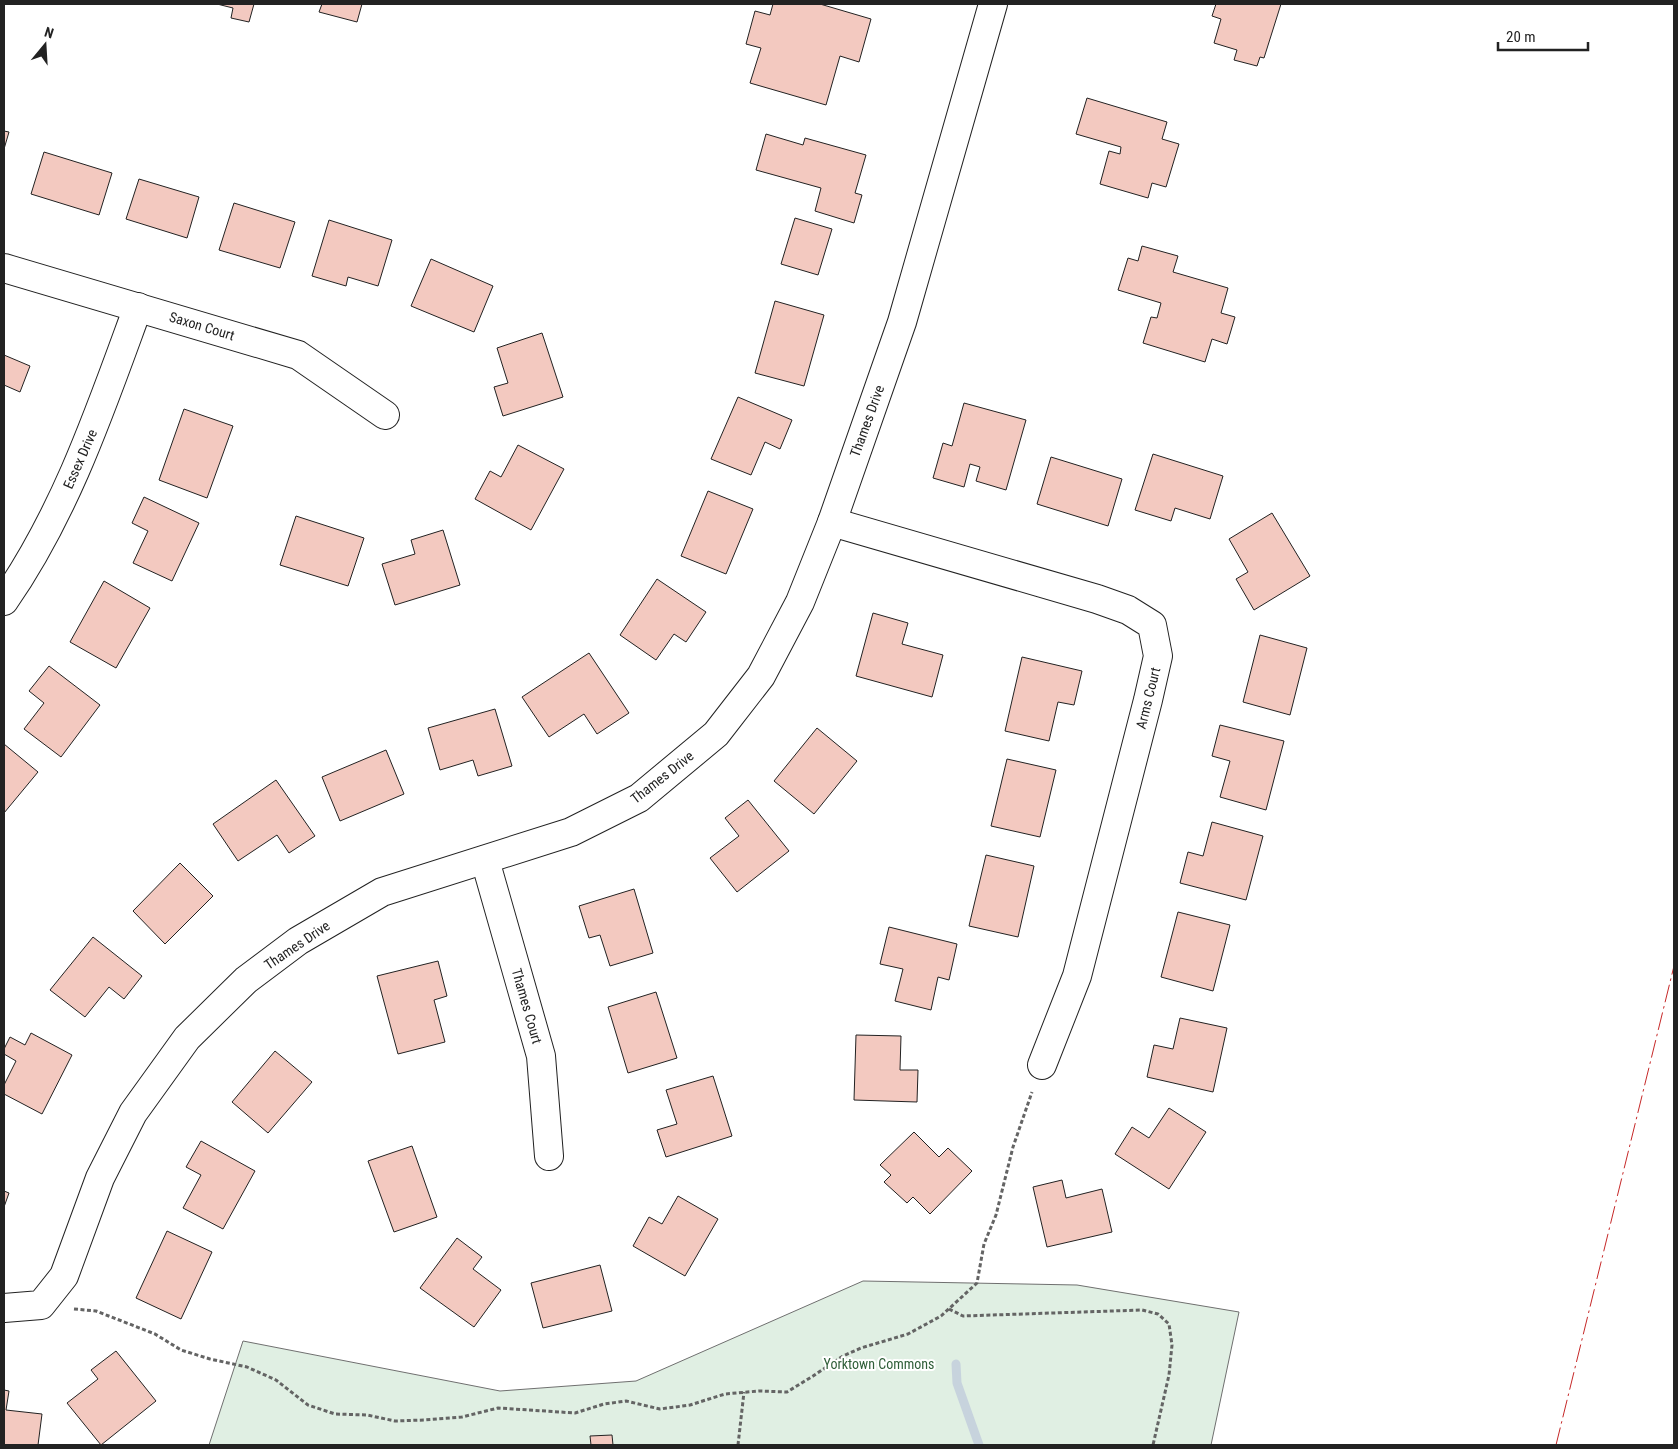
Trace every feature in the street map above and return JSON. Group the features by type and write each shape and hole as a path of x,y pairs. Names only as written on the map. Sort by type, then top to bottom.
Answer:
{"street":[{"name":"Thames Drive","path":"41,1305 64,1276 100,1178 133,1113 187,1038 246,980 298,941 382,892 570,832 639,798 716,734 761,676 800,602 832,522 902,322 994,4"},
{"name":"Saxon Court","path":"4,268 298,354 385,416"},
{"name":"Essex Drive","path":"4,601 17,582 60,506 97,421 138,307"},
{"name":"Arms Court","path":"832,522 1097,599 1128,610 1152,625 1158,656 1148,700 1077,976 1042,1064"},
{"name":"Thames Court","path":"485,860 541,1056 549,1156"},
{"path":"4,1308 41,1305"}],"path":[{"path":"41,1305 96,1311 155,1334 181,1350 247,1367 276,1380 308,1405 335,1414 367,1415 395,1421 462,1417 498,1408 575,1413 604,1404 626,1401 660,1408 690,1405 725,1394 787,1392 843,1356 861,1348 908,1334 941,1316 977,1283 984,1244 996,1215 1013,1147 1042,1064"},
{"path":"949,1309 963,1316 1142,1310 1158,1314 1169,1324 1172,1345 1169,1375 1153,1445"},
{"path":"738,1445 744,1392"}],"green space":[{"name":"Yorktown Commons","path":"863,1281 1077,1285 1239,1312 1211,1445 209,1445 243,1341 500,1391 636,1381"}],"building":[{"path":"217,4 254,4 249,22 231,18 233,8"},
{"path":"322,4 362,4 357,22 319,12"},
{"path":"773,4 820,4 871,19 859,62 840,56 826,105 750,83 761,48 746,44 755,11 770,15"},
{"path":"1216,4 1281,4 1264,58 1260,57 1257,66 1234,60 1237,50 1214,43 1221,19 1212,16"},
{"path":"1087,98 1167,122 1162,139 1179,144 1166,187 1152,183 1148,198 1100,184 1109,151 1120,154 1121,147 1076,134"},
{"path":"4,131 9,132 4,149"},
{"path":"766,134 803,145 805,138 866,155 855,193 862,195 854,223 815,211 821,188 756,170"},
{"path":"44,152 112,173 99,215 31,194"},
{"path":"139,179 199,197 187,238 126,219"},
{"path":"234,203 295,222 280,268 219,250"},
{"path":"795,218 832,229 818,275 781,264"},
{"path":"329,220 392,240 378,286 348,277 346,286 312,276"},
{"path":"1142,246 1178,256 1173,272 1228,288 1221,313 1235,317 1227,344 1212,339 1205,362 1143,343 1151,317 1157,318 1161,303 1118,290 1128,258 1138,261"},
{"path":"431,259 493,286 474,332 411,306"},
{"path":"775,301 824,315 804,386 755,373"},
{"path":"542,333 563,397 503,416 494,387 508,383 497,348"},
{"path":"4,355 30,366 20,392 4,385"},
{"path":"738,397 792,420 780,449 765,442 751,475 711,459"},
{"path":"964,403 1026,420 1006,490 976,481 980,467 970,464 964,487 933,478 943,443 952,446"},
{"path":"184,409 233,426 207,498 159,480"},
{"path":"518,445 564,469 531,530 475,499 490,471 501,477"},
{"path":"1153,454 1223,476 1210,519 1175,508 1171,521 1135,510"},
{"path":"1051,457 1122,479 1108,526 1037,504"},
{"path":"708,491 753,509 726,574 681,556"},
{"path":"144,497 199,523 172,581 133,563 148,531 132,523"},
{"path":"1272,513 1310,576 1254,610 1236,579 1248,572 1229,539"},
{"path":"296,516 364,538 348,586 280,565"},
{"path":"443,530 460,585 395,605 382,564 415,554 411,540"},
{"path":"657,579 706,612 686,642 674,634 656,660 620,635"},
{"path":"104,581 150,608 116,668 70,642"},
{"path":"873,613 908,623 902,644 943,655 932,697 856,676"},
{"path":"1260,635 1307,648 1290,715 1243,702"},
{"path":"589,653 629,713 597,734 584,714 549,737 522,697"},
{"path":"1022,657 1082,671 1074,705 1058,702 1049,741 1005,731"},
{"path":"49,666 100,705 61,757 24,729 44,703 29,691"},
{"path":"495,709 512,766 478,776 473,760 440,770 428,728"},
{"path":"1220,725 1284,741 1266,810 1220,797 1230,761 1212,756"},
{"path":"817,728 857,761 814,814 774,781"},
{"path":"4,744 38,772 4,813"},
{"path":"386,750 404,794 340,821 322,777"},
{"path":"1007,759 1056,770 1040,837 991,826"},
{"path":"276,780 315,836 289,853 277,835 238,861 213,824"},
{"path":"748,800 789,851 737,892 710,858 739,836 725,818"},
{"path":"1212,822 1263,836 1246,900 1180,883 1188,852 1203,856"},
{"path":"986,855 1034,866 1018,937 969,926"},
{"path":"180,863 213,896 165,944 133,911"},
{"path":"634,889 653,953 610,966 600,935 589,938 579,906"},
{"path":"1178,912 1230,925 1213,991 1161,977"},
{"path":"889,927 957,944 949,980 938,977 931,1010 895,1001 903,969 880,964"},
{"path":"93,937 142,976 124,999 109,987 85,1017 50,990"},
{"path":"438,961 447,996 434,1000 445,1042 398,1054 377,976"},
{"path":"656,992 677,1058 628,1073 608,1007"},
{"path":"1180,1018 1227,1028 1213,1092 1147,1077 1154,1045 1173,1049"},
{"path":"31,1033 72,1055 42,1114 4,1094 4,1085 16,1061 4,1054 4,1049 10,1037 25,1045"},
{"path":"856,1035 901,1036 900,1070 918,1070 917,1102 854,1100"},
{"path":"275,1051 312,1082 268,1133 232,1102"},
{"path":"713,1076 732,1136 666,1157 657,1130 677,1124 666,1090"},
{"path":"1169,1108 1206,1132 1169,1189 1115,1154 1132,1127 1149,1138"},
{"path":"914,1132 939,1157 948,1148 972,1171 930,1214 913,1197 907,1203 884,1182 891,1175 880,1165"},
{"path":"201,1141 255,1171 223,1229 183,1208 201,1175 186,1167"},
{"path":"412,1146 437,1217 394,1232 368,1161"},
{"path":"1062,1180 1066,1198 1102,1189 1112,1232 1047,1247 1033,1187"},
{"path":"4,1191 9,1193 4,1207"},
{"path":"678,1196 718,1219 685,1276 633,1246 649,1217 662,1224"},
{"path":"167,1231 212,1252 181,1319 136,1298"},
{"path":"457,1238 482,1257 473,1269 501,1290 474,1327 420,1288"},
{"path":"600,1265 612,1311 543,1328 531,1283"},
{"path":"116,1351 156,1401 101,1445 67,1403 98,1379 91,1370"},
{"path":"4,1390 9,1391 6,1410 42,1414 38,1445 4,1445"},
{"path":"612,1435 613,1445 591,1445 590,1436"}],"waterway":[{"path":"956,1364 957,1383 979,1445"}],"power":[{"path":"1556,1445 1674,966"}]}
